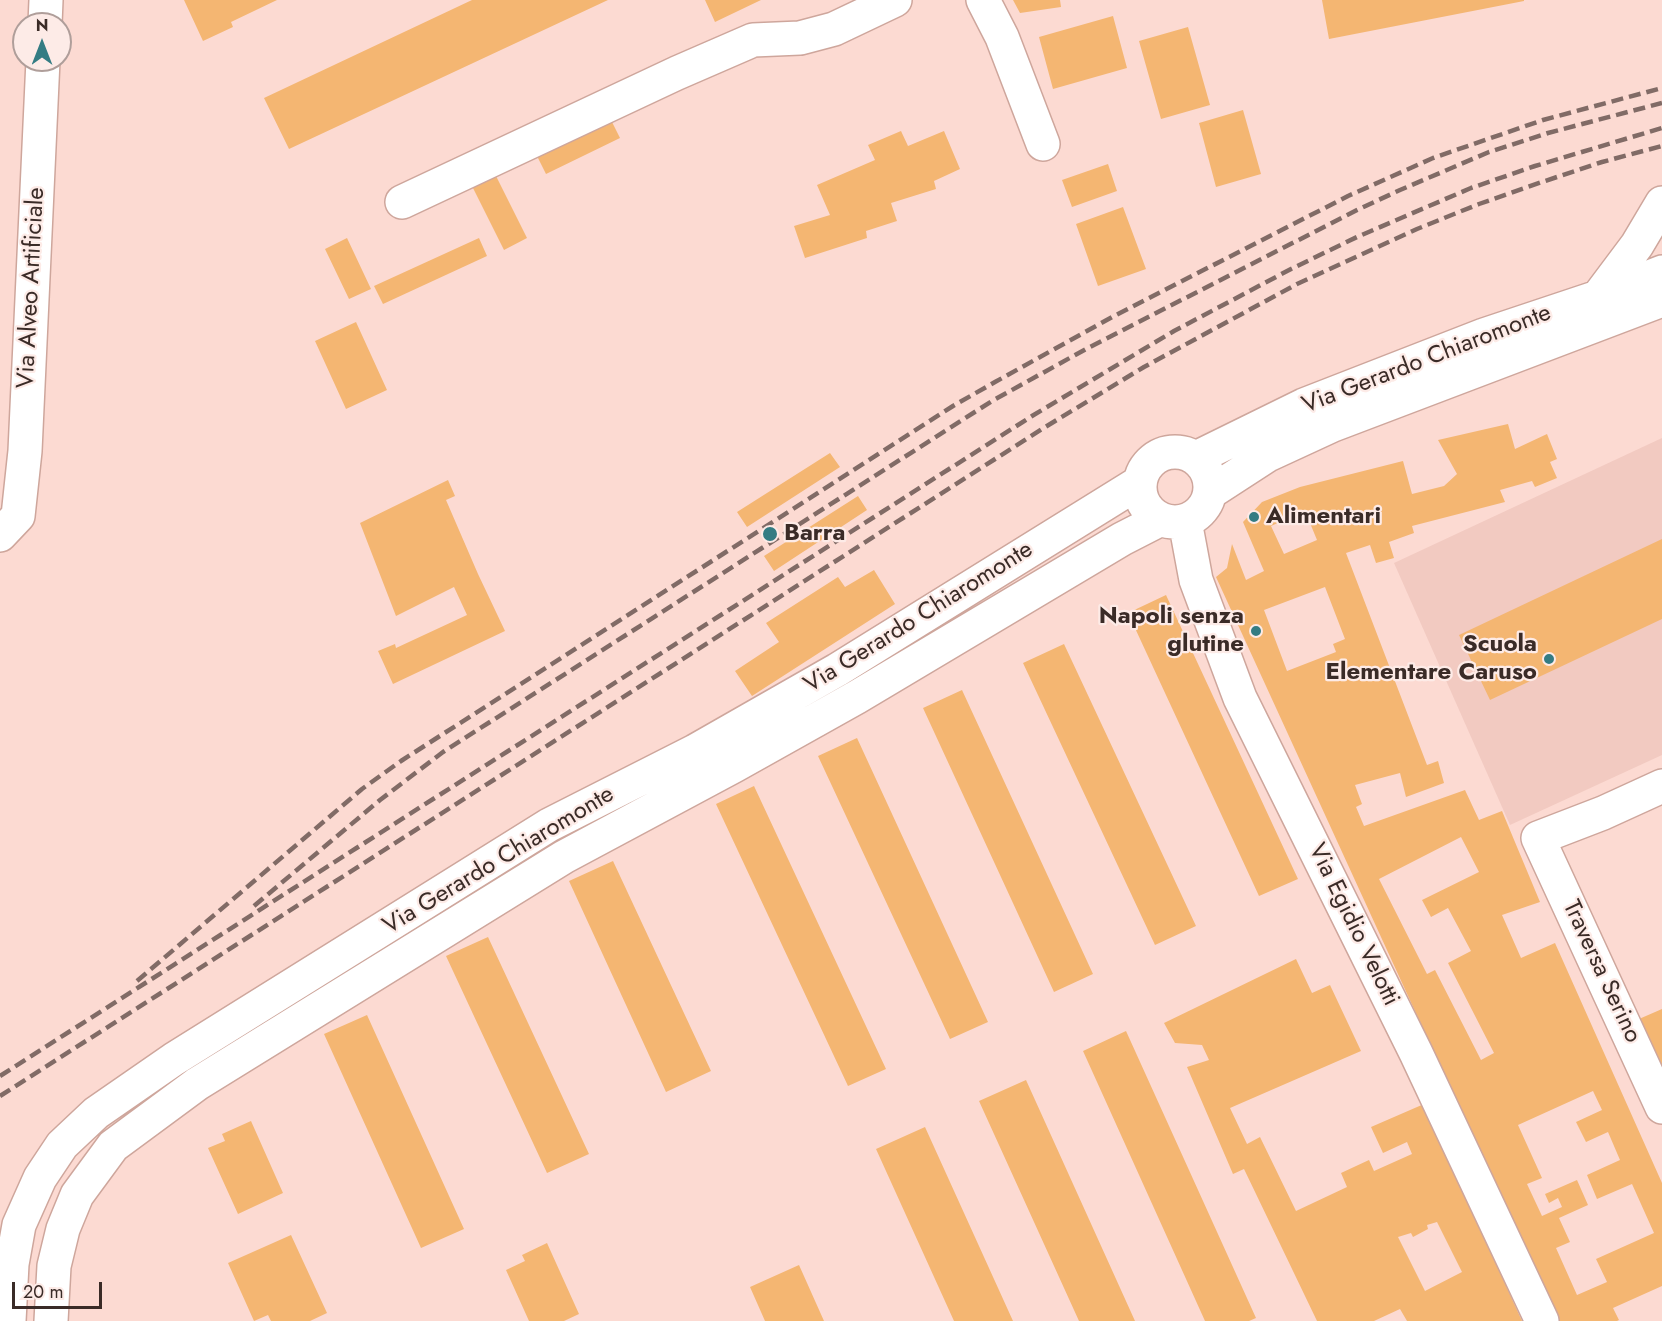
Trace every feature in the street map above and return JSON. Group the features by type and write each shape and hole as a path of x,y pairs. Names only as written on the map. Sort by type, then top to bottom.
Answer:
{"street":[{"path":"402,202 677,73 753,40 800,38 834,29 895,0"},
{"path":"983,0 1002,37 1043,144"},
{"name":"Via Alveo Artificiale","path":"9,526 25,451 42,72"},
{"path":"1598,297 1637,245 1662,203"},
{"name":"Via Gerardo Chiaromonte","path":"1196,458 1304,405 1484,335 1598,297 1662,272"},
{"name":"Via Gerardo Chiaromonte","path":"1211,492 1268,455 1333,425 1662,300"},
{"path":"1173,451 1196,458 1205,467 1210,479 1211,492 1202,511 1173,520 1153,514 1142,500 1140,482 1144,470 1161,454 1173,451"},
{"name":"Via Gerardo Chiaromonte","path":"9,1321 12,1264 19,1225 40,1178 62,1145 96,1113 174,1059 549,825 695,751 827,676 1140,482"},
{"name":"Via Gerardo Chiaromonte","path":"51,1321 54,1266 63,1229 77,1195 113,1146 197,1084 564,857 857,697 1122,538 1173,520"},
{"name":"Via Egidio Velotti","path":"1173,520 1240,698 1416,1053 1542,1321"},
{"name":"Traversa Serino","path":"1662,786 1603,813 1539,838 1662,1107"}],"shaded area":[{"name":"Scuola Elementare Caruso","path":"1662,438 1662,755 1510,825 1394,563"}],"building":[{"path":"184,0 277,0 231,22 233,27 203,41"},
{"path":"472,0 608,0 289,149 264,98"},
{"path":"705,0 761,0 715,22"},
{"path":"1013,0 1060,0 1061,7 1020,13"},
{"path":"1322,0 1524,0 1524,1 1329,39"},
{"path":"1113,16 1127,68 1053,89 1039,37"},
{"path":"1188,27 1210,105 1161,119 1139,41"},
{"path":"1243,110 1261,174 1216,187 1199,123"},
{"path":"609,116 620,138 546,174 535,152"},
{"path":"901,131 908,146 944,131 960,169 934,181 936,189 891,203 897,221 866,231 867,238 805,258 794,226 830,215 817,185 875,160 868,145"},
{"path":"1108,164 1117,191 1072,207 1062,180"},
{"path":"494,172 527,238 504,250 471,184"},
{"path":"1123,207 1146,269 1098,286 1076,224"},
{"path":"347,238 371,289 349,299 325,249"},
{"path":"479,238 487,256 383,304 374,286"},
{"path":"356,322 387,390 346,409 315,341"},
{"path":"1508,424 1515,449 1547,434 1557,459 1550,462 1557,478 1535,487 1532,481 1500,490 1505,502 1412,526 1414,533 1389,542 1394,558 1376,563 1370,545 1346,553 1427,765 1438,761 1444,783 1406,797 1400,773 1355,785 1362,804 1356,807 1364,826 1465,790 1479,820 1502,811 1540,902 1502,915 1521,958 1555,943 1662,1183 1662,1286 1613,1308 1619,1320 1617,1321 1557,1321 1216,577 1227,568 1232,544 1246,580 1264,571 1243,522 1262,502 1300,487 1403,461 1412,494 1444,486 1457,474 1438,440","holes":["1305,511 1317,540 1284,554 1271,526","1325,587 1345,639 1333,644 1336,652 1287,671 1264,610","1461,837 1479,872 1422,900 1431,917 1448,908 1471,951 1448,963 1494,1053 1481,1060 1435,970 1427,974 1379,879","1593,1091 1602,1110 1576,1122 1586,1142 1608,1132 1620,1160 1587,1175 1597,1199 1632,1184 1654,1233 1596,1259 1607,1282 1577,1295 1556,1248 1570,1242 1559,1218 1588,1205 1577,1180 1545,1194 1549,1203 1558,1198 1562,1207 1542,1216 1527,1184 1542,1178 1518,1125"]},
{"path":"830,453 840,467 747,527 737,512"},
{"path":"448,480 455,496 446,500 505,631 393,684 378,651 395,644 396,648 467,615 454,587 396,616 360,523"},
{"path":"858,496 867,510 774,571 764,556"},
{"path":"1662,539 1662,619 1490,700 1459,635"},
{"path":"874,570 895,604 752,696 735,671 779,642 766,623 838,577 845,587"},
{"path":"1166,595 1298,879 1259,896 1128,613"},
{"path":"1064,644 1196,926 1155,945 1023,663"},
{"path":"962,690 1093,974 1054,992 923,708"},
{"path":"857,738 988,1022 950,1039 818,756"},
{"path":"754,786 886,1069 848,1086 716,804"},
{"path":"613,861 711,1071 666,1092 569,881"},
{"path":"488,937 589,1154 547,1173 446,956"},
{"path":"1296,959 1312,993 1330,985 1361,1051 1230,1108 1247,1144 1260,1137 1296,1211 1347,1187 1341,1173 1369,1160 1374,1171 1412,1154 1407,1142 1383,1153 1371,1127 1424,1104 1522,1321 1407,1321 1400,1309 1374,1321 1317,1321 1244,1169 1233,1174 1187,1067 1209,1060 1202,1045 1175,1043 1164,1023","holes":["1437,1222 1462,1272 1425,1291 1398,1237 1411,1233 1413,1237 1428,1229 1427,1225"]},
{"path":"1662,1009 1662,1070 1639,1019"},
{"path":"367,1015 464,1229 421,1248 324,1034"},
{"path":"1126,1031 1256,1318 1249,1321 1205,1321 1083,1051"},
{"path":"1026,1080 1135,1321 1079,1321 979,1101"},
{"path":"251,1121 283,1193 238,1214 208,1148 225,1141 222,1134"},
{"path":"925,1127 1013,1321 954,1321 876,1149"},
{"path":"291,1235 327,1313 310,1321 271,1321 268,1315 254,1321 228,1263"},
{"path":"547,1243 579,1314 564,1321 529,1321 506,1270 525,1261 522,1255"},
{"path":"799,1265 824,1321 765,1321 750,1287"}],"railway":[{"path":"137,981 362,789 401,761 953,406 1114,316 1348,196 1433,158 1543,120 1662,88"},
{"path":"254,906 380,800 443,752 992,401 1086,349 1400,190 1489,152 1548,133 1662,103"},
{"path":"0,1076 1032,416 1174,331 1357,237 1471,188 1535,166 1662,128"},
{"path":"0,1096 1042,429 1144,367 1297,284 1417,229 1542,182 1602,162 1662,146"}],"place":[{"name":"Alimentari","path":"1254,517"},
{"name":"Barra","path":"770,534"},
{"name":"Napoli senza glutine","path":"1256,631"},
{"name":"Scuola Elementare Caruso","path":"1549,659"}]}
